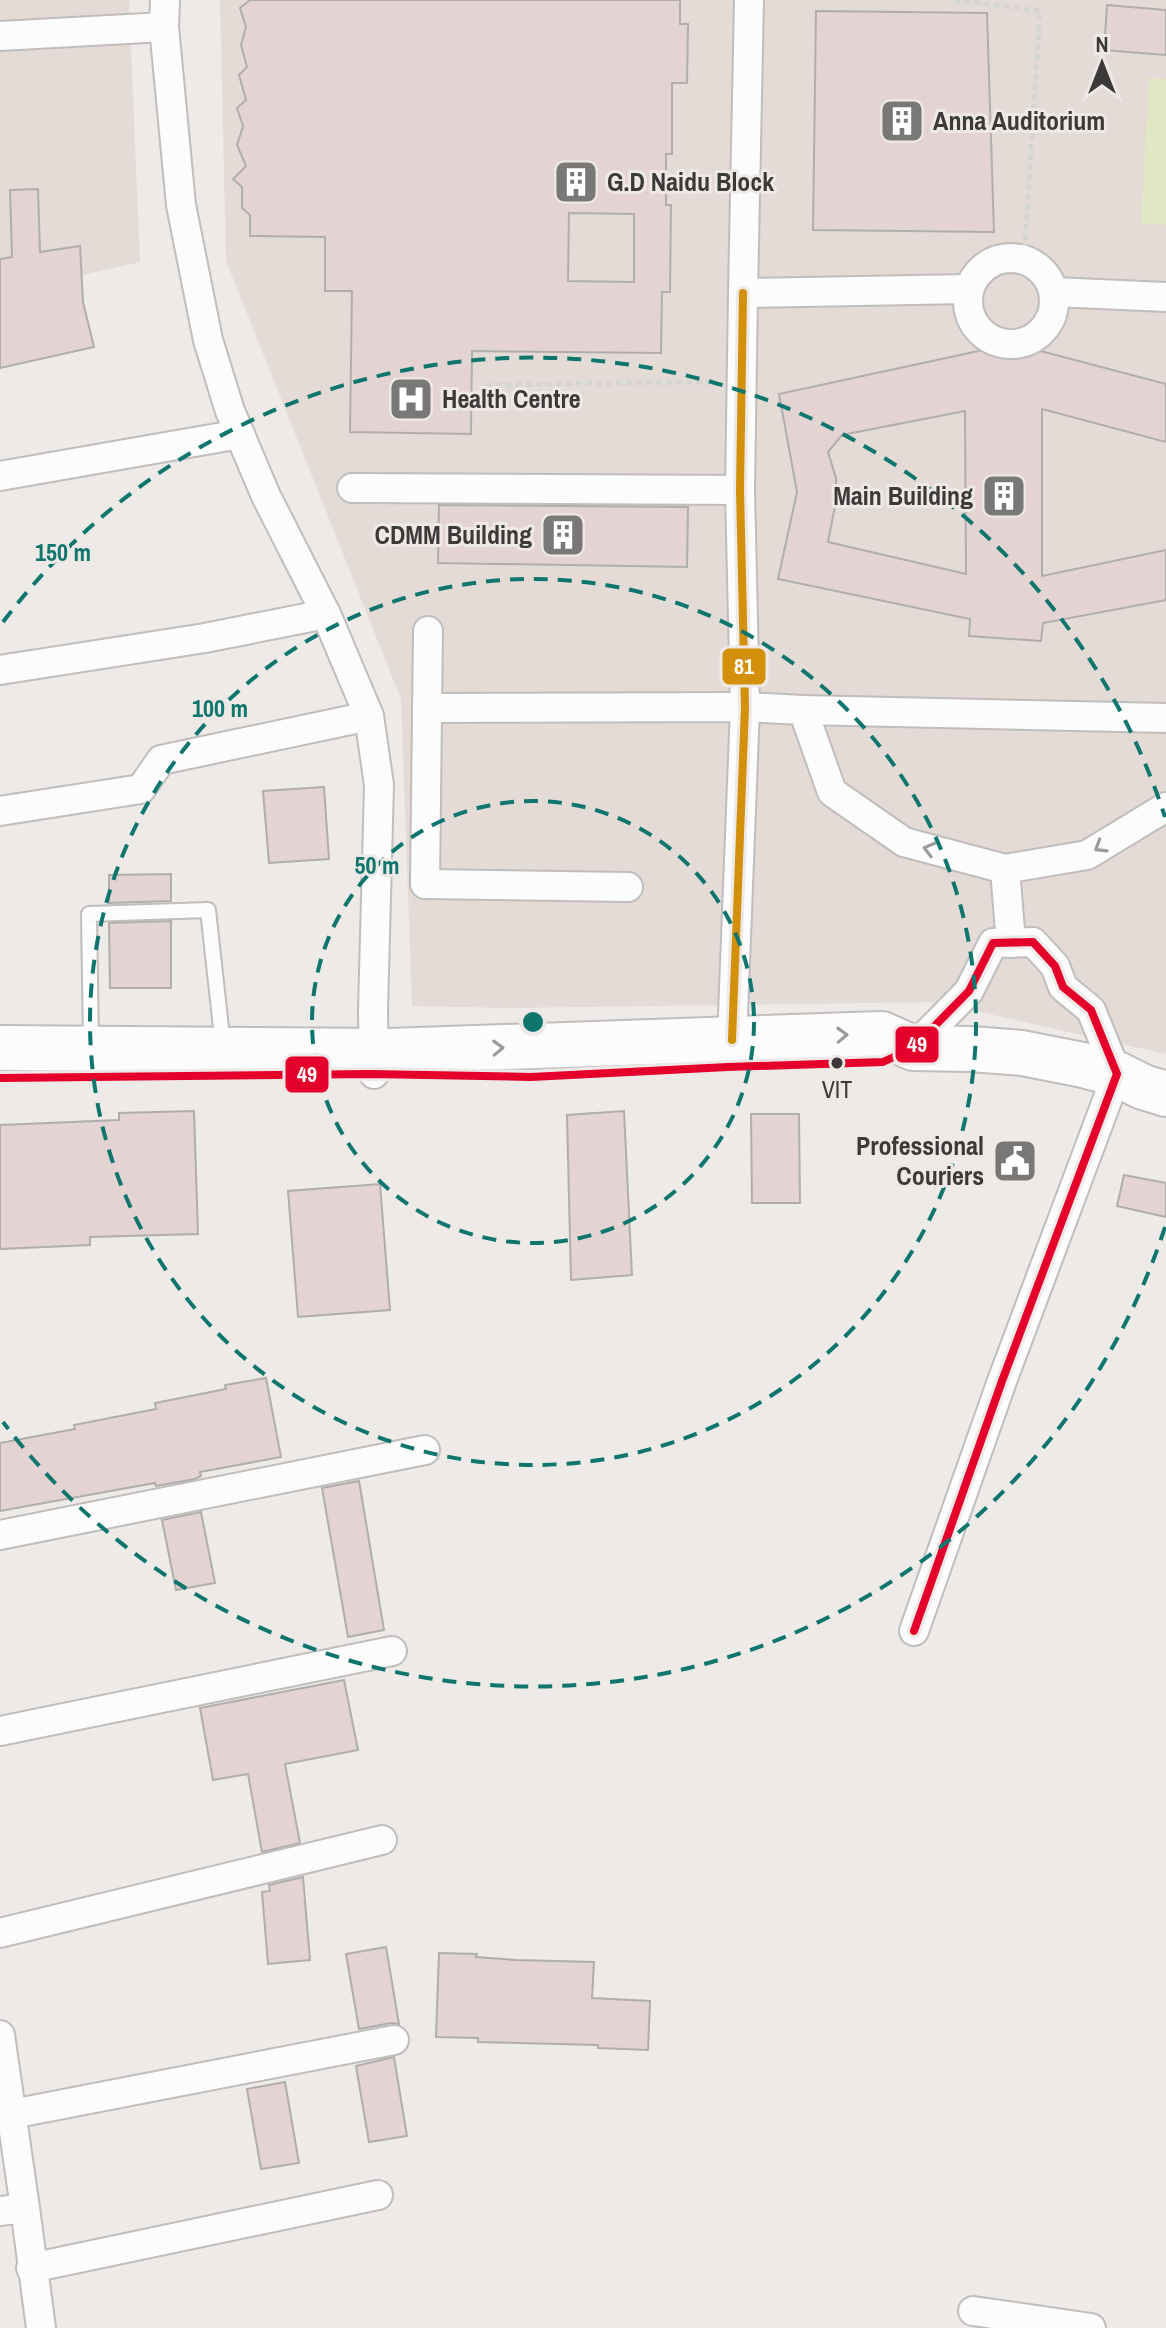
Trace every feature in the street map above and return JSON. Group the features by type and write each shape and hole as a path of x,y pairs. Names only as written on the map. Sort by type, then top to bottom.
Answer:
{"main road":[{"path":"0,1078 374,1063 732,1040 882,1034 913,1048 1022,1053 1083,1065 1117,1074 1166,1094"},
{"path":"0,1048 223,1050 531,1077 883,1062 913,1048"},
{"path":"1117,1074 1148,1059 1166,1064"}],"street":[{"path":"732,1040 745,707 740,490 749,0"},
{"path":"0,36 164,14 181,205 208,340 230,411 266,496 326,614 369,716 379,785 374,1063"},
{"path":"743,293 970,277 996,260 1011,258 1016,253 1038,267 1048,278 1054,292 1049,321 1030,340 1015,344 989,338 978,329 969,312 970,277"},
{"path":"1054,292 1166,297"},
{"path":"0,476 240,434"},
{"path":"352,488 740,490"},
{"path":"0,670 205,638 326,614"},
{"path":"428,631 425,884 628,887"},
{"path":"427,708 745,707 1166,718"},
{"path":"803,710 832,792 904,842 1005,869 1087,855 1166,807"},
{"path":"0,811 141,789 161,760 369,716"},
{"path":"1005,869 1011,943"},
{"path":"913,1048 969,991 993,943 1033,942 1055,966 1063,987 1091,1010 1117,1074 1002,1381 914,1631"},
{"path":"0,1535 425,1450"},
{"path":"0,1731 392,1651"},
{"path":"0,1933 382,1840"},
{"path":"0,2035 12,2114 12,2210 31,2268 41,2328"},
{"path":"12,2114 394,2040"},
{"path":"31,2268 378,2195"},
{"path":"973,2311 1091,2328"}],"lane":[{"path":"91,1049 89,914 208,910 223,1050"}],"path":[{"path":"954,0 1040,11 1016,253 990,251 970,277"},
{"path":"486,385 716,382"}],"shaded area":[{"path":"0,0 129,0 140,262 0,293"},
{"path":"220,0 1166,0 1166,1054 936,1002 509,1008 412,1006 401,699 226,261"}],"green space":[{"path":"1149,78 1166,79 1166,225 1141,224"}],"building":[{"name":"G.D Naidu Block","path":"250,0 680,0 680,24 688,24 687,83 672,83 672,154 666,154 666,205 671,205 670,292 662,292 661,353 472,351 471,434 350,432 352,291 325,291 325,237 250,236 250,215 242,208 242,187 233,179 246,166 237,145 243,126 237,108 246,100 239,75 247,67 241,45 246,27 240,8","holes":["569,213 634,214 634,282 568,281"]},
{"path":"1107,5 1166,10 1166,55 1104,50"},
{"name":"Anna Auditorium","path":"816,11 987,13 994,232 813,230"},
{"path":"38,189 40,252 80,246 83,302 94,347 0,368 0,259 12,257 10,190"},
{"name":"Main Building","path":"1033,349 1166,384 1166,442 1042,409 1042,576 1166,550 1166,600 1043,623 1041,641 969,636 970,619 778,579 797,492 779,394 983,350","holes":["965,411 966,574 828,542 836,501 836,478 828,452 842,435"]},
{"name":"CDMM Building","path":"439,505 688,507 687,567 438,563"},
{"path":"324,787 329,859 269,863 263,791"},
{"path":"171,874 171,901 109,903 109,875"},
{"path":"171,921 171,988 110,988 109,923"},
{"path":"194,1111 198,1234 90,1237 90,1245 0,1249 0,1125 119,1120 119,1113"},
{"path":"624,1111 632,1275 571,1280 567,1115"},
{"path":"751,1114 799,1114 800,1203 752,1203"},
{"path":"1124,1175 1166,1183 1166,1217 1117,1206"},
{"path":"380,1184 390,1310 298,1317 288,1191"},
{"path":"266,1378 281,1457 200,1472 201,1476 195,1479 156,1486 155,1483 0,1511 0,1443 75,1429 74,1425 156,1409 155,1403"},
{"path":"359,1481 384,1630 348,1637 322,1488"},
{"path":"201,1512 215,1583 176,1590 162,1520"},
{"path":"344,1680 358,1750 285,1764 300,1843 262,1852 248,1774 213,1780 200,1708"},
{"path":"303,1877 310,1960 268,1964 262,1892 270,1891 269,1885"},
{"path":"386,1947 399,2024 359,2029 346,1954"},
{"path":"439,1953 477,1954 476,1957 516,1960 594,1962 592,1998 650,2001 648,2050 598,2048 598,2045 478,2042 478,2038 436,2037"},
{"path":"394,2057 407,2136 369,2142 356,2066"},
{"path":"285,2082 299,2163 261,2169 247,2089"}],"transit line":[{"name":"81","path":"732,1040 745,707 740,490 743,293"},
{"name":"49","path":"0,1078 370,1074 531,1077 883,1062 913,1048 969,991 993,943 1033,942 1055,966 1063,987 1091,1010 1117,1074 1002,1381 914,1631"}],"place":[{"name":"Anna Auditorium","path":"902,121"},
{"name":"G.D Naidu Block","path":"576,182"},
{"name":"Health Centre","path":"411,399"},
{"name":"Main Building","path":"1004,496"},
{"name":"CDMM Building","path":"563,535"},
{"name":"VIT","path":"837,1063"},
{"name":"Professional Couriers","path":"1015,1161"}]}
